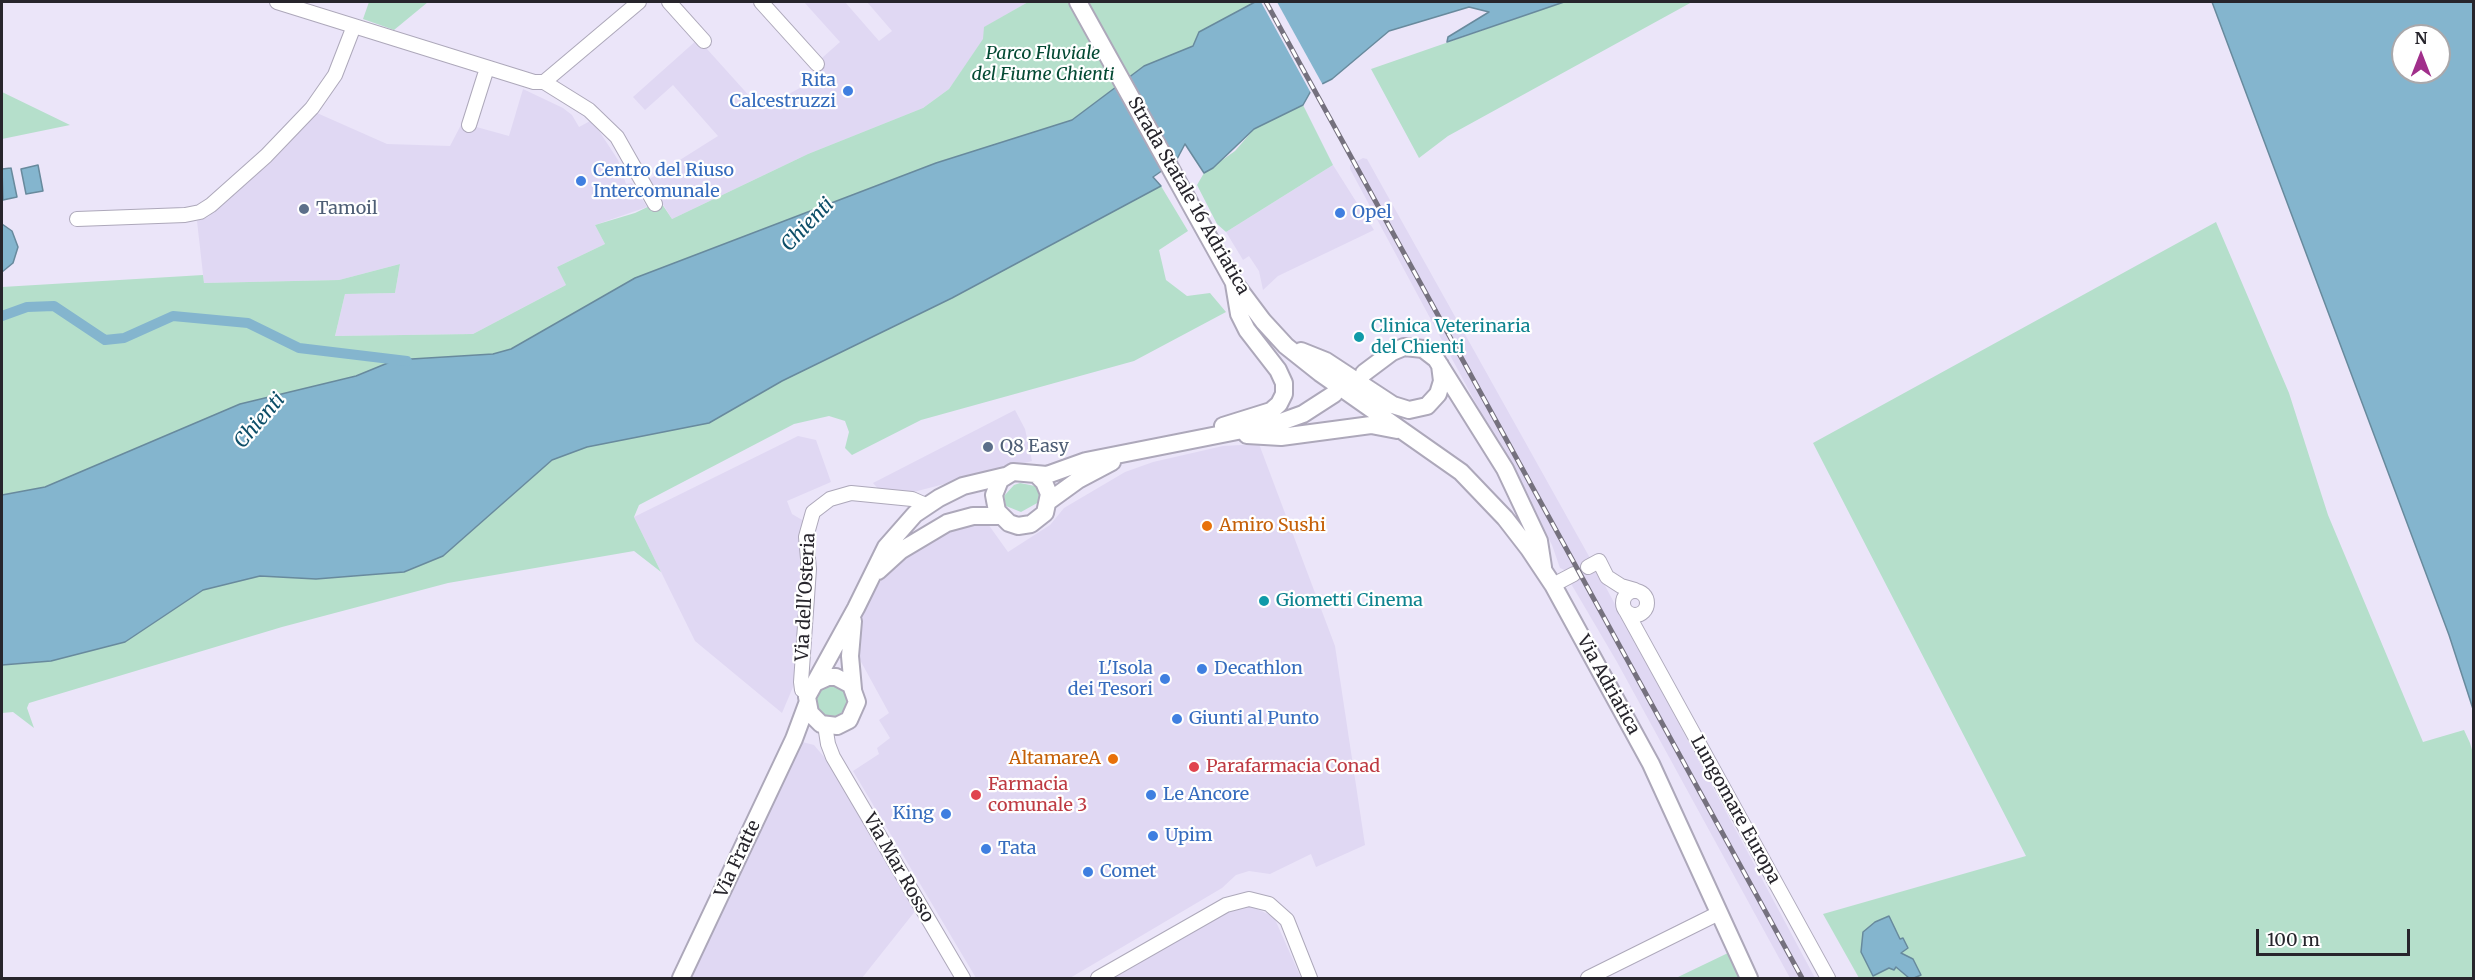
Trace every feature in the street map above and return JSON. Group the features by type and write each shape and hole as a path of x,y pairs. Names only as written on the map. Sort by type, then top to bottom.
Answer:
{"main road":[{"name":"Strada Statale 16 Adriatica","path":"1078,2 1230,275 1286,346 1409,434"},
{"path":"1208,437 1227,424 1271,411 1279,404 1284,394 1283,379 1278,370 1247,330 1239,315 1230,275"},
{"path":"1286,346 1326,362 1393,405 1409,410 1427,405 1438,394 1442,381 1440,365"},
{"path":"1364,373 1392,352 1409,346 1426,350 1440,365 1505,469 1539,541 1548,578"},
{"path":"1231,433 1291,419 1334,394"},
{"path":"1231,433 1281,437 1371,425 1409,434"},
{"name":"Via Fratte","path":"681,978 795,739 811,693 894,536 915,514 963,486 1021,471 1047,475 1086,461 1231,433"},
{"name":"Via Adriatica","path":"1409,434 1454,466 1484,495 1517,534 1548,578 1651,764 1749,978"},
{"name":"Via Fratte","path":"869,580 900,551 947,523 974,516 1000,516 1013,525 1031,524 1045,513 1049,501 1078,480 1125,455"},
{"path":"1037,475 1047,488 1049,501"},
{"path":"1000,516 995,508 994,495 997,486 1005,476"},
{"name":"Via Fratte","path":"830,725 855,710 856,697 853,689 850,637 856,608"},
{"path":"830,725 811,716 811,693 828,677 837,677 848,682 853,689"},
{"path":"795,739 807,730 830,725"}],"street":[{"path":"277,2 487,68 534,82 544,82 594,114 617,136 655,204"},
{"path":"544,82 639,2"},
{"path":"669,2 704,41"},
{"path":"762,2 818,64"},
{"path":"82,219 192,214 211,205 266,156 312,108 335,75 354,26"},
{"path":"469,125 487,68"},
{"name":"Via dell'Osteria","path":"811,693 802,690 801,681 809,569 806,537 813,512 830,499 851,493 912,499 928,506"},
{"path":"1593,564 1621,586 1646,598 1642,642"},
{"path":"1548,578 1574,574"},
{"path":"1635,591 1624,597 1623,604 1626,612 1636,615 1643,612"},
{"name":"Lungomare Europa","path":"1626,612 1827,978"},
{"name":"Via Mar Rosso","path":"830,725 829,748 833,757 963,978"},
{"path":"1098,978 1226,905 1249,899 1269,904 1287,920 1310,978"},
{"path":"1588,978 1719,913"}],"shaded area":[{"path":"804,2 845,2 879,41 892,31 867,2 1028,2 985,27 984,39 949,89 923,108 808,154 672,219 648,180 718,136 673,85 645,110 633,97 698,39 761,109 822,76 814,65 840,42"},
{"path":"523,89 563,108 572,115 579,127 592,120 618,160 626,184 632,183 647,207 595,225 605,244 557,267 566,285 473,334 335,336 345,294 395,293 400,264 339,280 204,283 197,221 208,217 273,160 317,113 387,144 450,146 462,123 509,136"},
{"path":"1363,158 1367,159 1595,567 1815,978 1790,978 1617,662 1570,582 1567,571 1560,568 1552,545 1350,169 1350,165"},
{"path":"1333,165 1374,230 1278,276 1263,290 1259,271 1249,256 1243,260 1226,232"},
{"path":"1015,410 1025,429 1032,461 906,494 882,493 873,483"},
{"path":"798,436 816,440 831,482 787,501 792,514 804,521 803,610 793,687 782,713 695,641 634,517"},
{"path":"1259,444 1335,646 1365,845 1316,867 1311,854 1270,874 1249,871 1236,875 1222,888 1070,978 976,978 853,771 879,754 877,748 890,738 879,720 889,713 854,649 855,632 866,606 889,567 944,532 965,525 988,524 1008,552 1050,525 1064,508 1125,472 1153,462 1223,446"},
{"path":"802,742 814,745 830,764 916,910 862,978 688,978 798,744"},
{"path":"1239,906 1253,907 1274,917 1301,978 1112,978"}],"green space":[{"path":"369,2 428,2 394,30 363,19"},
{"name":"Parco Fluviale del Fiume Chienti","path":"1028,2 1255,2 1199,32 1193,46 1144,66 1072,120 936,163 635,278 511,349 493,354 395,360 356,376 240,404 45,487 2,495 2,287 203,275 204,283 339,280 400,264 395,293 345,294 335,336 473,334 566,285 557,267 605,244 595,225 635,213 660,201 672,219 808,154 923,108 949,89 983,39 984,27"},
{"path":"1564,2 1692,2 1448,136 1419,158 1371,69"},
{"path":"2,92 70,125 2,139"},
{"path":"1303,105 1333,165 1226,232 1217,224 1197,185 1204,173 1235,151 1254,129"},
{"path":"1161,186 1188,231 1159,250 1166,280 1187,296 1210,293 1226,312 1134,361 921,420 852,455 845,448 849,432 845,421 829,416 794,424 639,505 634,517 661,572 634,551 448,583 282,627 29,703 27,708 34,728 13,712 2,713 2,665 51,661 125,642 203,590 260,576 316,579 405,572 443,556 552,460 587,447 709,423 782,381 952,298"},
{"path":"2216,222 2289,393 2328,515 2423,742 2464,730 2470,743 2474,757 2473,978 1859,978 1823,914 2026,856 1813,443"},
{"path":"1020,483 1035,486 1040,493 1039,502 1021,512 1006,506 1004,496 1014,485"},
{"path":"840,683 848,696 846,709 832,720 819,716 814,700 818,691 827,684"},
{"path":"1728,953 1739,978 1678,977"}],"water":[{"name":"Chienti","path":"1255,2 1564,2 1447,42 1448,37 1489,12 1469,7 1389,31 1332,79 1312,89 1303,105 1254,129 1213,168 1204,173 1185,144 1176,161 1153,177 1161,186 952,298 782,381 709,423 587,447 552,460 443,556 404,572 316,579 260,576 203,590 125,642 51,661 2,665 2,495 45,487 240,404 356,376 395,360 493,354 511,349 635,278 936,163 1072,120 1144,66 1193,46 1199,32"},
{"path":"2212,2 2473,2 2473,709 2449,635"},
{"path":"38,165 43,191 26,194 21,169"},
{"path":"11,168 17,197 3,200 2,169"},
{"path":"2,224 12,231 18,247 13,263 2,272"},
{"path":"1889,916 1900,939 1903,938 1908,948 1901,953 1913,959 1921,975 1909,978 1896,967 1894,970 1889,968 1873,976 1861,952 1863,932 1875,922"}],"pier":[{"path":"1261,2 1277,2 1324,87 1312,95"}],"waterway":[{"path":"2,316 27,307 54,306 105,340 124,338 173,316 248,323 299,348 407,361"}],"railway":[{"path":"1266,2 1802,978"}],"place":[{"name":"Rita Calcestruzzi","path":"848,91"},
{"name":"Centro del Riuso Intercomunale","path":"581,181"},
{"name":"Tamoil","path":"304,209"},
{"name":"Opel","path":"1340,213"},
{"name":"Clinica Veterinaria del Chienti","path":"1359,337"},
{"name":"Q8 Easy","path":"988,447"},
{"name":"Amiro Sushi","path":"1207,526"},
{"name":"Giometti Cinema","path":"1264,601"},
{"name":"Decathlon","path":"1202,669"},
{"name":"L'Isola dei Tesori","path":"1165,679"},
{"name":"Giunti al Punto","path":"1177,719"},
{"name":"AltamareA","path":"1113,759"},
{"name":"Parafarmacia Conad","path":"1194,767"},
{"name":"Farmacia comunale 3","path":"976,795"},
{"name":"Le Ancore","path":"1151,795"},
{"name":"King","path":"946,814"},
{"name":"Upim","path":"1153,836"},
{"name":"Tata","path":"986,849"},
{"name":"Comet","path":"1088,872"}]}
